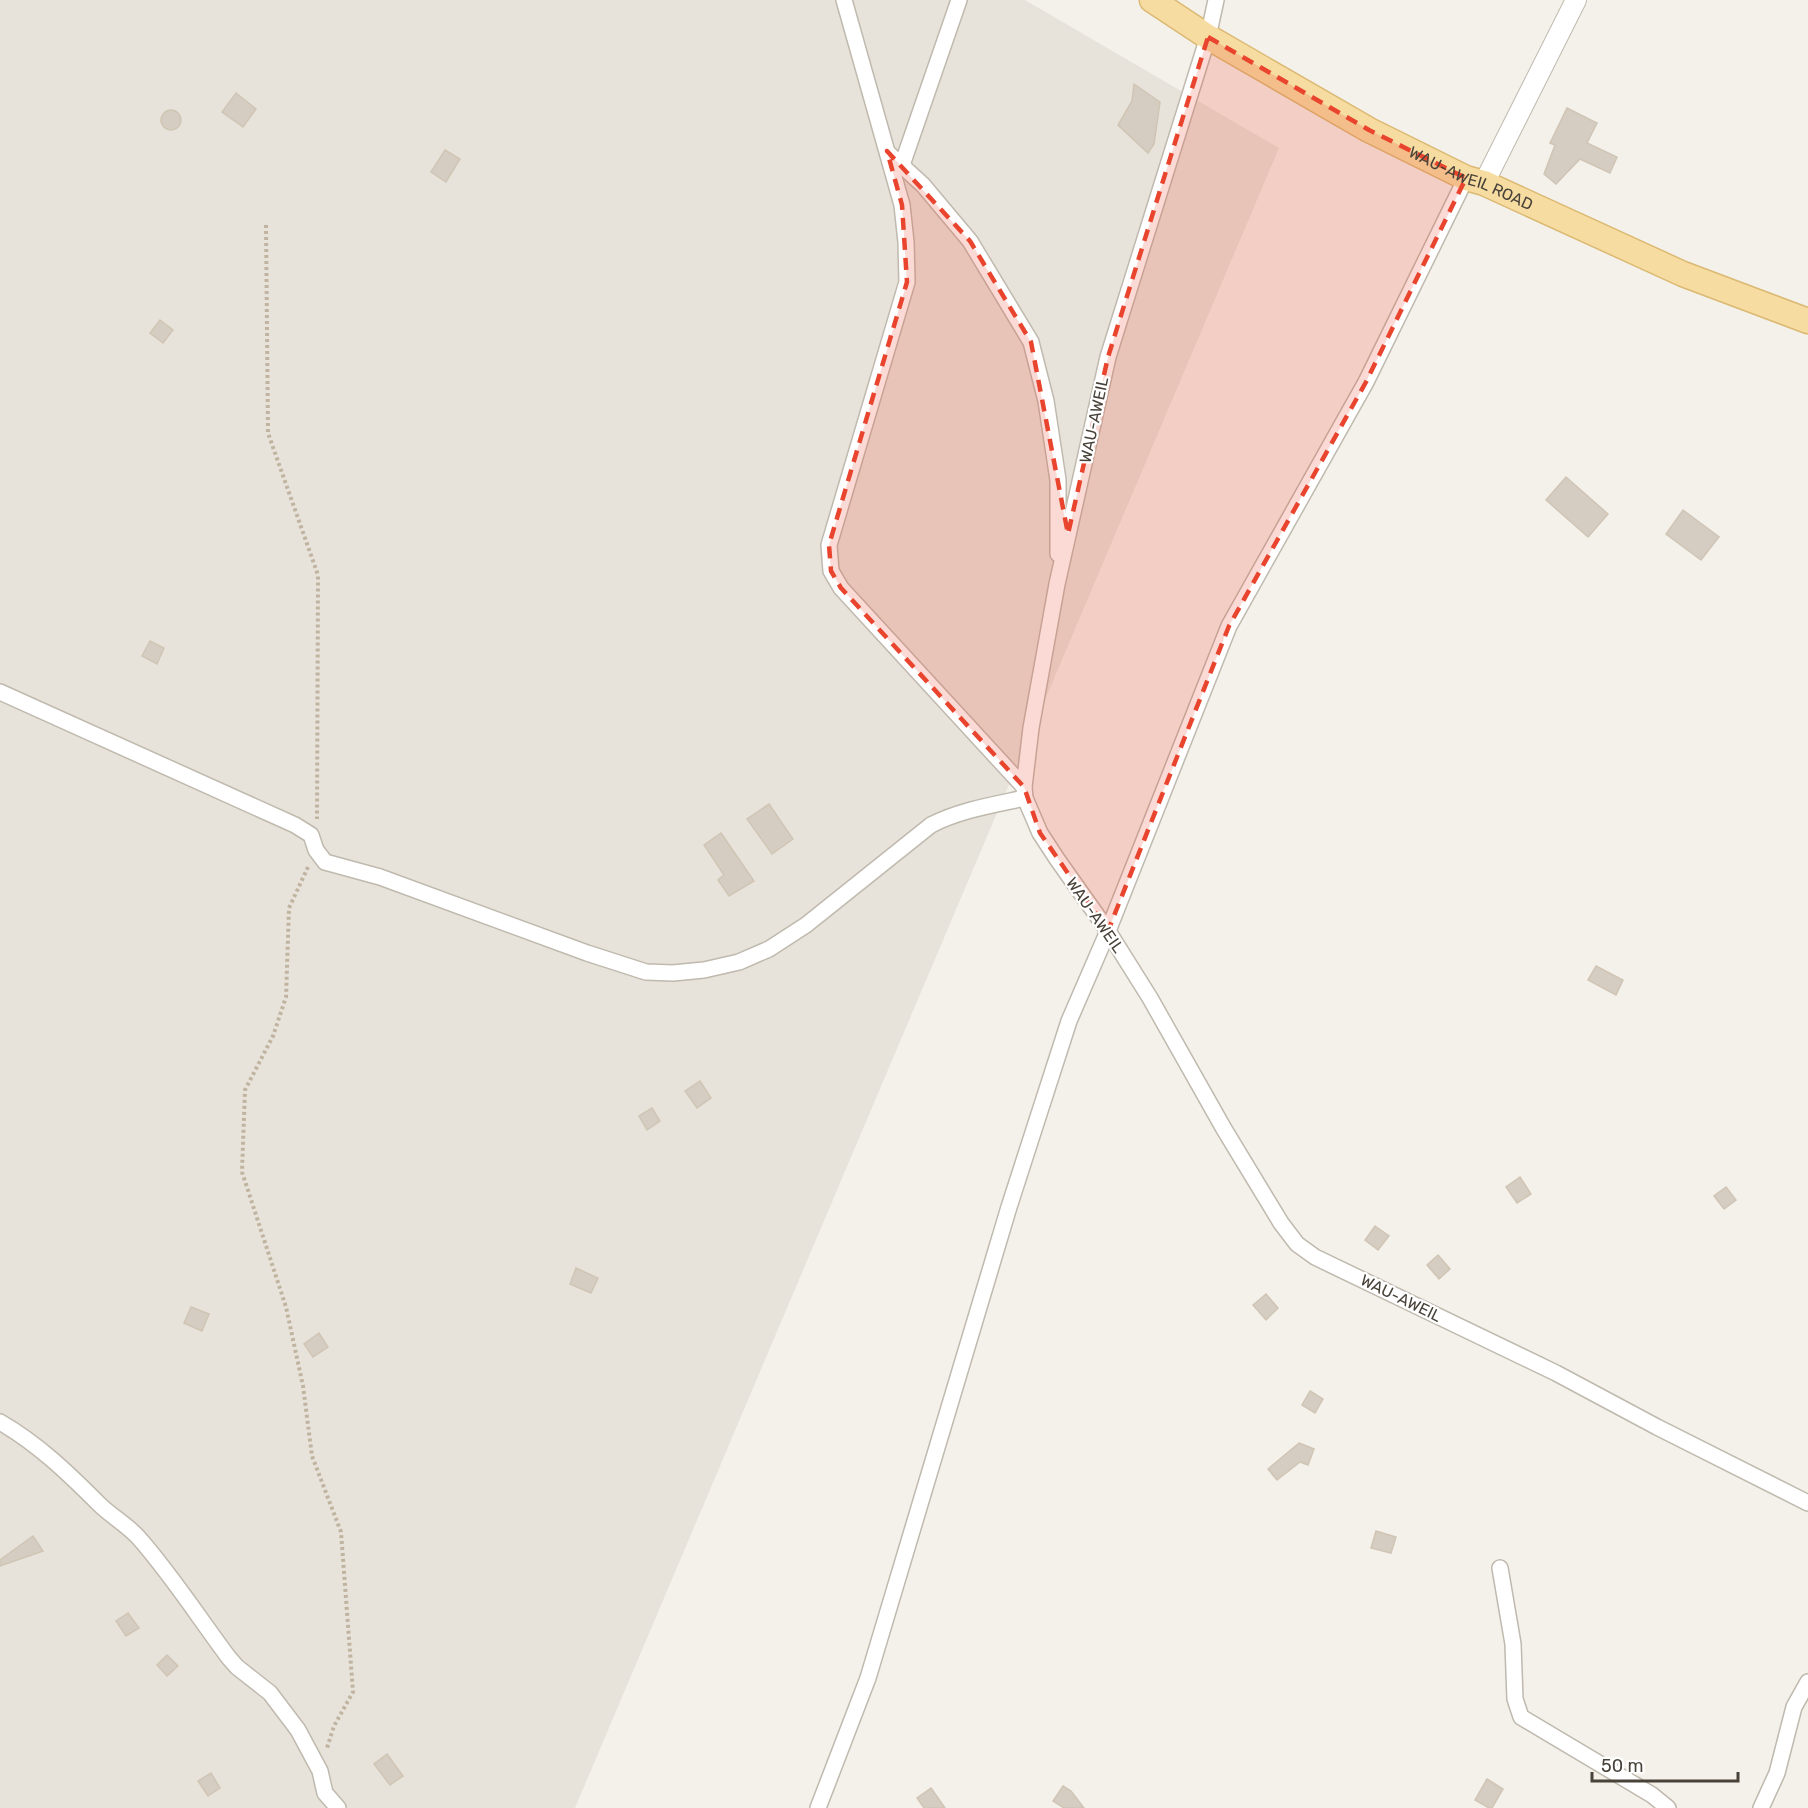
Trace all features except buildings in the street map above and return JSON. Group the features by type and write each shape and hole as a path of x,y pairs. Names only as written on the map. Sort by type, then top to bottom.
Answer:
{"main road":[{"name":"WAU-AWEIL ROAD","path":"1152,0 1208,37 1369,130 1475,181 1683,274 1808,321"}],"street":[{"path":"0,692 295,825 310,835 316,850 325,862 380,877 587,953 646,972 673,973 716,967 739,962 769,949 806,925 931,825 946,817 1024,792 841,588 831,571 829,545 907,282 902,205 844,0"},
{"path":"902,165 959,0"},
{"name":"WAU-AWEIL","path":"1216,0 1208,37 1107,357 1057,584 1031,728 1024,792 1040,833 1108,931 1150,998 1230,1139 1281,1223 1297,1244 1315,1257 1556,1373 1808,1503"},
{"path":"819,1808 868,1678 1009,1207 1069,1022 1108,931 1229,626 1576,0"},
{"path":"887,151 923,185 970,241 1031,342 1046,401 1058,480 1057,584"},
{"path":"0,1422 50,1456 136,1535 167,1573 229,1658 270,1693 298,1730 320,1771 325,1793 338,1808"},
{"path":"1500,1568 1513,1644 1515,1699 1521,1717 1652,1795 1668,1808"},
{"path":"1761,1808 1777,1773 1794,1707 1808,1682"}],"path":[{"path":"266,225 268,433 318,575 316,850 289,908 286,997 273,1036 245,1090 242,1172 286,1307 303,1386 312,1456 341,1532 353,1692 334,1726 320,1771"}],"highlighted area":[{"path":"1208,37 1369,130 1466,178 1366,382 1229,626 1108,931 1040,833 1024,787 841,588 831,571 829,545 907,282 902,205 887,151 970,241 1031,342 1068,534 1108,357"}],"shaded area":[{"path":"0,0 1025,0 1279,148 575,1808 0,1808"}]}
